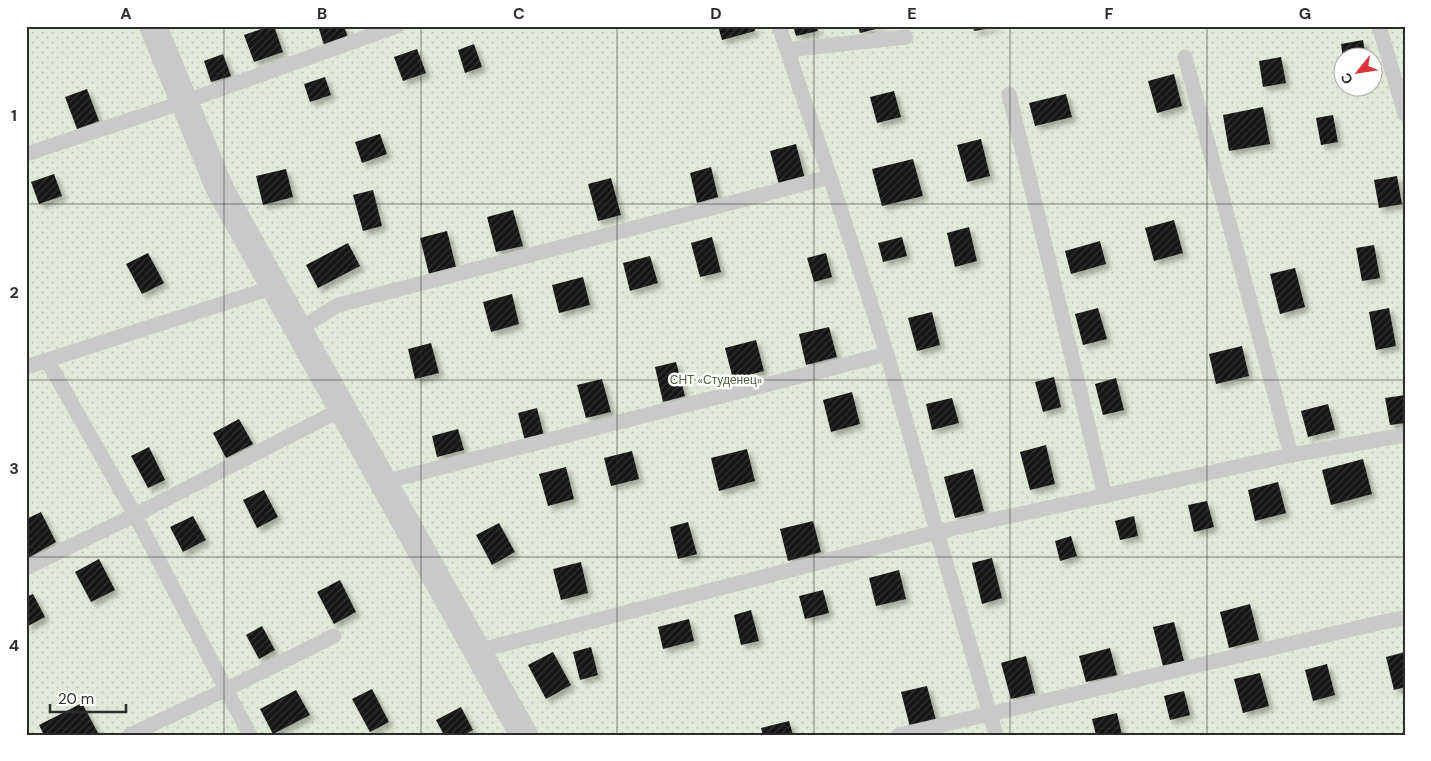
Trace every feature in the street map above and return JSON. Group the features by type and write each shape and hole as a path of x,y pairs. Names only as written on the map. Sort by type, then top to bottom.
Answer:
{"street":[{"path":"152,26 220,189 524,735"}],"lane":[{"path":"26,154 184,102 397,26"},
{"path":"779,26 887,354 996,735"},
{"path":"1379,26 1405,114"},
{"path":"788,50 906,37"},
{"path":"1185,57 1291,455"},
{"path":"1009,94 1105,496"},
{"path":"298,330 338,306 830,177"},
{"path":"26,367 274,287"},
{"path":"383,482 887,354"},
{"path":"48,360 135,514 250,735"},
{"path":"26,568 342,409"},
{"path":"477,651 937,532 1291,455 1405,435"},
{"path":"899,735 1405,618"},
{"path":"130,735 334,636"}],"green space":[{"name":"СНТ «Студенец»","path":"26,26 1405,26 1405,735 26,735"}],"building":[{"path":"274,26 283,52 254,62 244,35"},
{"path":"318,26 344,26 348,37 324,45"},
{"path":"718,26 754,26 755,31 722,40"},
{"path":"793,26 817,26 818,31 796,36"},
{"path":"858,26 884,26 884,27 860,33"},
{"path":"973,26 997,26 997,27 974,31"},
{"path":"1363,40 1364,48 1342,48 1341,44"},
{"path":"474,44 482,67 465,73 458,50"},
{"path":"417,49 426,73 403,81 394,57"},
{"path":"223,54 231,76 211,82 204,61"},
{"path":"1281,57 1286,83 1263,87 1259,61"},
{"path":"1174,74 1182,106 1157,113 1148,81"},
{"path":"325,77 331,95 310,102 304,84"},
{"path":"87,89 99,121 77,129 65,97"},
{"path":"894,91 901,117 877,123 870,97"},
{"path":"1066,94 1072,117 1035,126 1029,103"},
{"path":"1263,107 1270,144 1229,151 1223,115"},
{"path":"1333,115 1338,142 1321,145 1316,118"},
{"path":"380,134 387,154 362,163 355,142"},
{"path":"981,139 990,176 967,182 957,145"},
{"path":"796,144 805,179 779,185 770,151"},
{"path":"913,159 923,196 882,206 872,169"},
{"path":"711,167 718,197 697,203 690,173"},
{"path":"286,169 293,197 263,205 256,176"},
{"path":"54,174 62,196 39,204 31,182"},
{"path":"1397,176 1402,204 1379,208 1374,180"},
{"path":"611,178 621,215 598,221 588,184"},
{"path":"373,190 382,226 363,231 353,195"},
{"path":"513,210 523,246 496,252 487,217"},
{"path":"1174,220 1183,253 1154,261 1145,228"},
{"path":"969,227 977,261 955,267 947,233"},
{"path":"447,231 456,267 429,274 420,238"},
{"path":"712,237 721,272 700,277 691,243"},
{"path":"902,237 907,256 883,262 878,243"},
{"path":"1100,241 1106,264 1071,274 1065,251"},
{"path":"348,243 360,266 318,288 306,265"},
{"path":"1374,245 1380,278 1362,281 1356,248"},
{"path":"148,253 164,283 142,294 126,264"},
{"path":"826,253 832,277 814,282 807,258"},
{"path":"650,256 658,283 630,291 623,263"},
{"path":"1295,268 1305,307 1280,314 1270,274"},
{"path":"583,277 590,305 559,313 552,285"},
{"path":"512,294 519,324 491,332 483,302"},
{"path":"1098,308 1107,339 1083,345 1075,314"},
{"path":"1389,308 1396,346 1376,350 1369,312"},
{"path":"932,312 940,345 917,351 908,318"},
{"path":"829,327 837,357 806,365 799,334"},
{"path":"756,340 764,371 733,379 725,348"},
{"path":"431,343 439,373 415,379 408,349"},
{"path":"1242,346 1249,376 1216,384 1209,354"},
{"path":"676,362 685,396 663,402 655,367"},
{"path":"1054,377 1061,407 1043,412 1035,382"},
{"path":"1116,378 1124,410 1103,415 1095,384"},
{"path":"602,379 611,412 586,418 577,385"},
{"path":"852,392 860,424 831,432 823,400"},
{"path":"1405,395 1405,423 1390,425 1385,398"},
{"path":"952,398 959,423 932,430 926,404"},
{"path":"1328,404 1335,430 1308,437 1301,411"},
{"path":"537,408 544,436 525,441 518,413"},
{"path":"239,419 253,444 226,458 213,433"},
{"path":"458,429 464,450 437,457 432,436"},
{"path":"1046,445 1055,484 1030,490 1020,452"},
{"path":"149,447 165,480 148,488 131,456"},
{"path":"747,449 755,481 719,491 711,458"},
{"path":"632,451 639,479 611,486 604,458"},
{"path":"1363,459 1372,494 1331,505 1322,470"},
{"path":"566,467 574,499 548,506 539,474"},
{"path":"973,469 984,511 955,518 944,477"},
{"path":"1278,482 1286,513 1255,521 1248,490"},
{"path":"264,490 278,517 257,528 243,500"},
{"path":"1207,501 1214,527 1194,532 1188,505"},
{"path":"41,512 56,542 28,558 26,555 26,519"},
{"path":"193,516 206,540 183,552 170,527"},
{"path":"1134,516 1138,536 1120,540 1115,521"},
{"path":"813,521 821,552 788,561 780,529"},
{"path":"688,522 697,554 678,559 670,527"},
{"path":"499,523 515,552 492,565 476,535"},
{"path":"1071,536 1077,556 1060,561 1055,541"},
{"path":"992,558 1002,598 982,604 972,563"},
{"path":"99,559 115,590 91,602 75,572"},
{"path":"581,562 588,593 561,600 553,569"},
{"path":"899,570 906,599 876,606 869,578"},
{"path":"340,580 356,612 334,624 317,592"},
{"path":"823,590 829,613 805,619 799,596"},
{"path":"33,594 45,617 26,627 26,597"},
{"path":"1250,604 1259,640 1229,648 1220,612"},
{"path":"751,610 759,641 741,645 734,615"},
{"path":"689,619 694,641 663,649 658,627"},
{"path":"1174,622 1184,661 1163,666 1153,627"},
{"path":"262,626 275,650 259,659 246,635"},
{"path":"591,647 598,675 580,680 573,652"},
{"path":"1110,648 1117,675 1086,682 1079,656"},
{"path":"553,652 571,685 546,699 528,665"},
{"path":"1405,652 1405,687 1394,690 1386,657"},
{"path":"1026,656 1035,693 1011,699 1001,663"},
{"path":"1327,664 1335,695 1313,701 1305,670"},
{"path":"1260,673 1269,706 1243,713 1234,679"},
{"path":"927,686 936,720 910,727 901,692"},
{"path":"372,689 389,722 370,732 352,699"},
{"path":"296,690 310,715 273,734 260,709"},
{"path":"1184,691 1190,715 1170,720 1164,696"},
{"path":"82,703 98,733 94,735 44,735 39,725"},
{"path":"461,707 473,730 464,735 444,735 436,720"},
{"path":"1117,713 1122,735 1096,735 1092,719"},
{"path":"789,721 793,735 763,735 761,728"}]}
